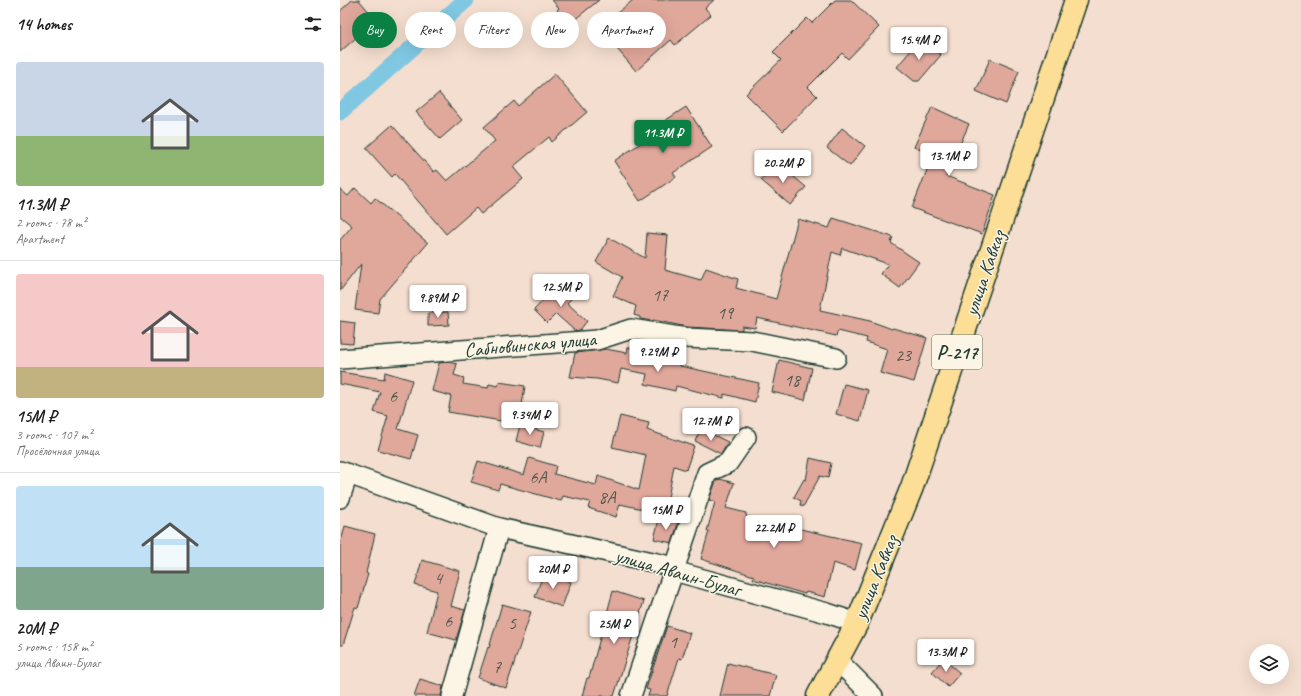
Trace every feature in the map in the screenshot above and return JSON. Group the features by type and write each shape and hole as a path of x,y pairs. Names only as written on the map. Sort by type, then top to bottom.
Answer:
{"highway":[{"name":"улица Кавказ","path":"818,696 857,623 912,487 1071,6"}],"street":[{"name":"Сабновинская улица","path":"340,360 597,340 631,329 686,338 752,341 836,358"},
{"path":"631,696 707,473 728,463 746,437"},
{"name":"улица Аваин-Булаг","path":"344,472 499,528 666,565 674,571 827,613 857,623"},
{"path":"340,498 344,472"},
{"path":"452,696 499,528"},
{"path":"838,660 873,696"}],"building":[{"path":"352,0 359,0 369,12 352,12 352,41 340,52 340,11"},
{"path":"552,0 599,0 579,16 579,12 558,12 557,10 559,8"},
{"path":"633,0 714,0 705,8 711,15 675,45 671,40 666,44 666,12 618,12"},
{"path":"835,0 851,0 879,27 848,59 842,53 808,87 817,96 783,131 746,94 781,60 773,52 807,18 812,23"},
{"path":"921,38 941,55 919,81 914,81 897,67"},
{"path":"616,48 662,48 636,71"},
{"path":"990,59 1019,71 1006,104 976,91"},
{"path":"555,74 587,112 552,142 549,137 513,167 523,179 481,214 476,208 446,234 395,174 392,177 366,148 392,125 434,172 437,170 447,181 495,141 484,127 514,101 518,106"},
{"path":"439,93 462,120 440,139 416,112"},
{"path":"686,107 712,147 673,173 676,177 640,201 614,161 650,137 646,133"},
{"path":"932,107 969,124 946,176 995,195 982,234 912,208 933,155 914,147"},
{"path":"842,128 865,146 850,166 827,148"},
{"path":"776,162 806,187 790,205 761,180"},
{"path":"355,188 371,203 375,198 428,243 380,299 378,313 355,310 361,264 340,291 340,240 352,226 340,216 340,189 348,196"},
{"path":"833,218 893,237 891,243 919,262 900,288 881,274 888,264 842,248 840,255 832,252 820,310 870,321 892,329 893,328 927,338 914,382 880,373 887,349 866,342 867,338 838,331 836,336 757,318 755,328 742,326 742,330 687,327 640,319 640,317 634,315 636,306 613,296 622,277 596,262 609,238 645,258 647,233 668,235 665,270 701,280 706,268 738,279 736,288 776,299 798,219 829,228"},
{"path":"561,282 575,295 567,303 587,321 580,330 575,331 556,314 547,323 534,310"},
{"path":"448,312 449,325 428,326 428,313"},
{"path":"340,321 355,323 353,344 340,343"},
{"path":"635,341 649,343 646,356 681,363 680,366 759,383 755,402 724,394 724,398 676,386 675,391 645,384 647,374 621,369 618,383 597,379 570,377 575,353 606,349 627,353 628,347 634,349"},
{"path":"779,360 812,368 805,400 772,392"},
{"path":"449,362 457,364 454,375 464,378 463,384 488,388 489,384 498,386 499,382 525,386 519,424 448,412 451,396 432,391 439,363"},
{"path":"340,372 384,379 385,372 412,380 398,429 418,435 411,459 378,450 388,416 374,412 380,392 340,384"},
{"path":"844,384 868,390 860,421 836,414"},
{"path":"620,416 649,423 647,430 694,446 686,470 674,466 665,514 620,504 616,517 588,508 590,502 563,496 561,501 500,484 498,490 471,482 478,461 524,475 529,458 556,466 554,474 596,485 598,476 639,490 646,455 612,447"},
{"path":"520,425 544,432 540,448 516,441"},
{"path":"701,429 728,442 721,454 695,441"},
{"path":"810,458 831,463 828,478 820,476 803,507 800,505 801,501 794,497 804,479 806,480"},
{"path":"720,479 734,483 726,508 746,513 746,516 795,533 796,528 862,543 855,570 833,563 825,597 806,592 805,594 753,579 754,576 701,559 715,502 709,500 716,481"},
{"path":"659,519 678,523 672,543 654,539"},
{"path":"345,526 375,534 366,573 368,574 358,608 355,607 343,645 340,645 340,546"},
{"path":"422,560 460,571 451,606 465,610 456,640 427,632 437,591 415,585"},
{"path":"544,572 571,582 562,607 535,597"},
{"path":"613,591 644,601 614,696 582,696 587,678 589,678"},
{"path":"502,604 531,612 506,688 478,678 488,647 489,648"},
{"path":"667,626 690,633 682,659 679,658 667,696 648,696 650,690 646,689"},
{"path":"943,659 960,673 948,687 932,672"},
{"path":"728,663 776,675 770,696 720,696"},
{"path":"420,679 443,686 441,696 414,696"}],"waterway":[{"path":"340,112 466,0"}]}
